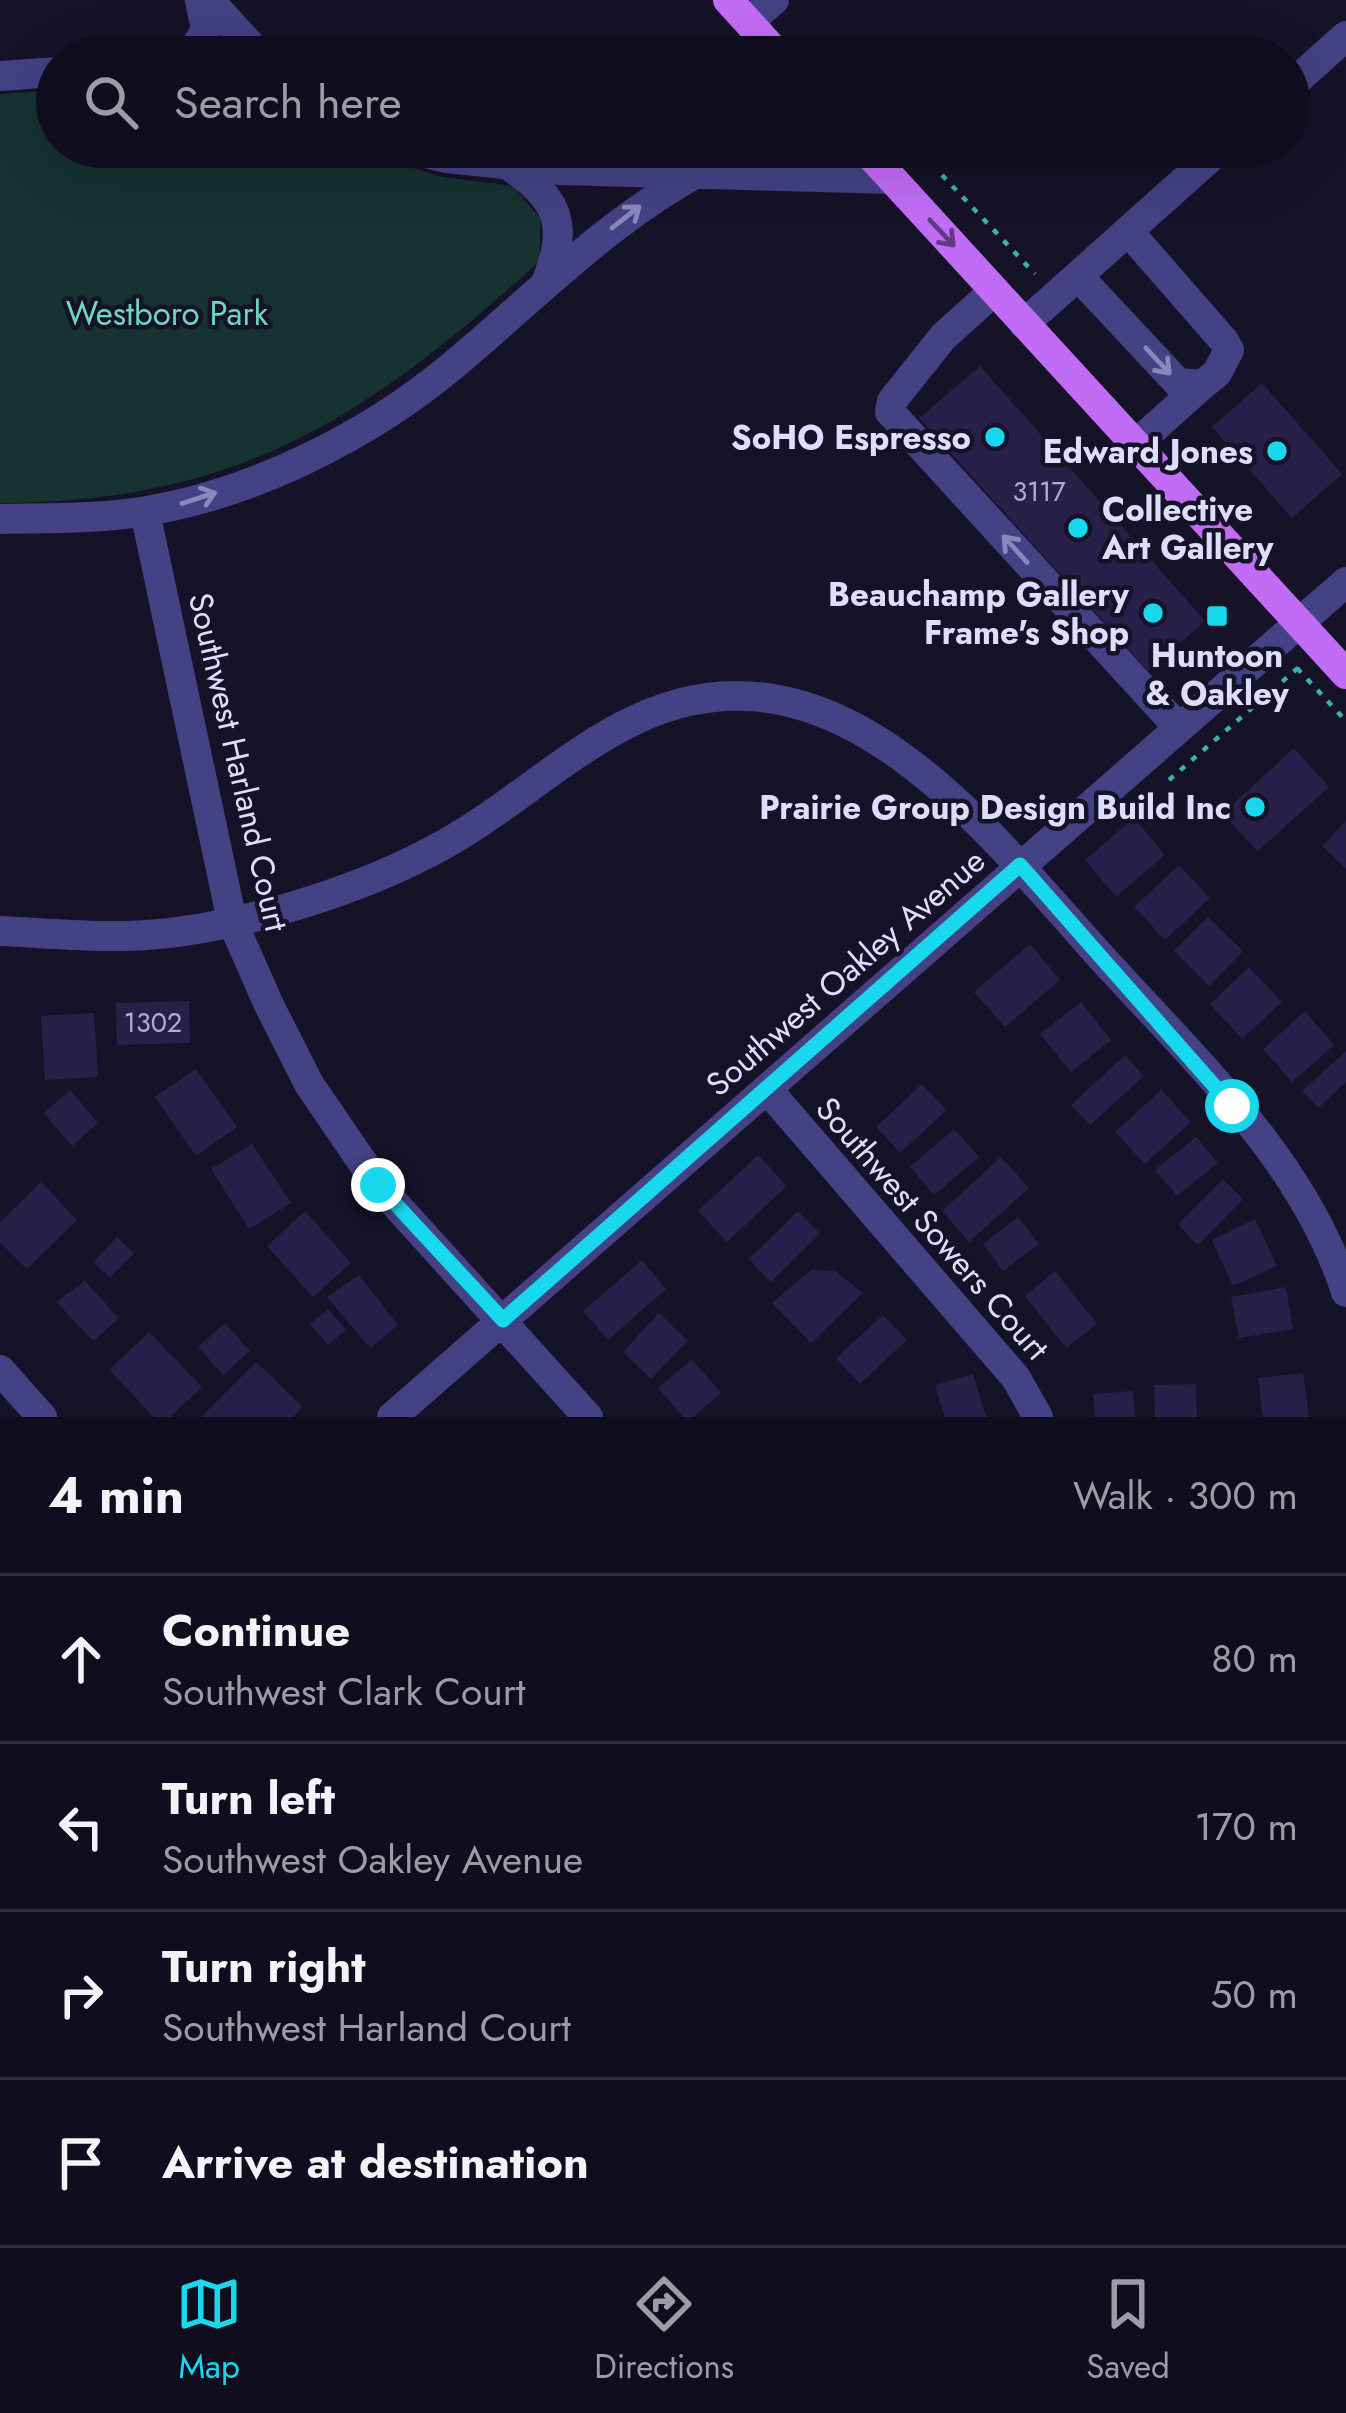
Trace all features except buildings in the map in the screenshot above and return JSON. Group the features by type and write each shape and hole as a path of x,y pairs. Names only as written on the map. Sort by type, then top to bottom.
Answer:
{"main road":[{"path":"738,11 761,36"},
{"path":"882,168 1346,674"}],"street":[{"path":"200,0 206,30 202,36"},
{"path":"209,0 242,36"},
{"path":"738,11 774,0"},
{"path":"1310,68 1346,35"},
{"path":"0,76 36,73"},
{"path":"513,168 534,182 559,226 559,252 545,285"},
{"path":"626,168 892,179"},
{"path":"1024,324 1198,168"},
{"path":"0,519 145,512 188,502 306,458 379,418 448,369 632,211 704,170"},
{"path":"1128,231 1229,350 1217,373 1135,445"},
{"path":"1067,286 1178,383 1202,385"},
{"path":"994,291 943,337 892,401 890,412 1179,728"},
{"name":"Southwest Harland Court","path":"145,512 232,921 268,1005 340,1134 378,1185 588,1417"},
{"name":"Southwest Oakley Avenue","path":"392,1417 1346,581"},
{"path":"0,931 130,936 232,921 427,854 499,813 620,727 654,712 730,698 781,700 848,722 935,778 1020,865 1286,1171 1320,1225 1346,1292"},
{"name":"Southwest Sowers Court","path":"767,1089 1016,1378 1038,1417"},
{"path":"0,1370 43,1417"}],"path":[{"path":"942,175 1067,286"},
{"path":"1298,668 1346,722"}],"green space":[{"name":"Westboro Park","path":"36,91 36,168 413,168 442,177 513,186 540,218 540,261 417,364 357,406 296,440 231,467 162,487 85,499 0,503 0,94"}],"place":[{"name":"SoHO Espresso","path":"995,437"},
{"name":"Edward Jones","path":"1277,451"},
{"name":"Collective Art Gallery","path":"1078,528"},
{"name":"Beauchamp Gallery Frame's Shop","path":"1153,613"},
{"name":"Huntoon & Oakley","path":"1217,616"},
{"name":"Prairie Group Design Build Inc","path":"1255,807"}],"route":[{"path":"378,1185 503,1320 1020,865 1232,1106"}]}
